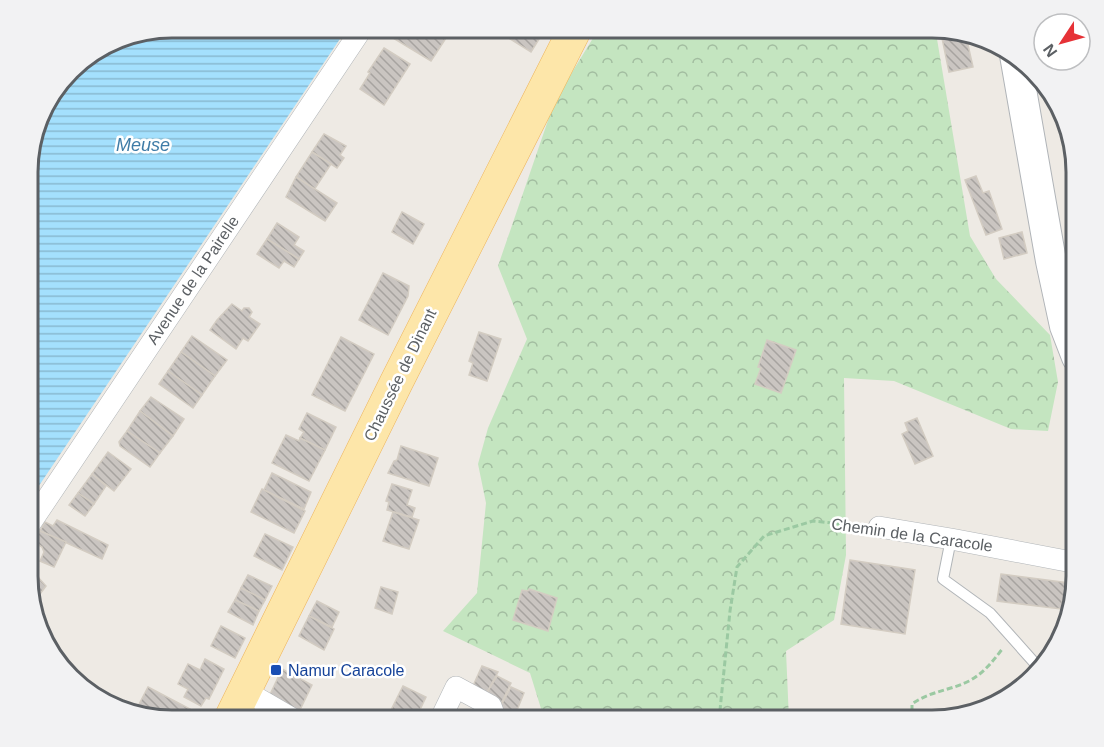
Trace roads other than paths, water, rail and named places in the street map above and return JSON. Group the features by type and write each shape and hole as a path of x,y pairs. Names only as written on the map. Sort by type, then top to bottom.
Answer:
{"main road":[{"name":"Chaussée de Dinant","path":"235,710 396,383 570,38"}],"street":[{"name":"Avenue de la Pairelle","path":"38,512 356,38"},
{"path":"1017,68 1051,261 1066,329"},
{"name":"Chemin de la Caracole","path":"879,527 1066,561"},
{"path":"445,710 456,687 491,706 492,710"},
{"path":"244,691 277,710"}],"lane":[{"path":"951,539 943,579 990,613 1034,663"}],"water":[{"name":"Meuse","path":"163,38 341,38 38,487 39,154 48,120 60,97 90,65 120,48 146,40"}],"place":[{"name":"Namur Caracole","path":"276,670"}]}
